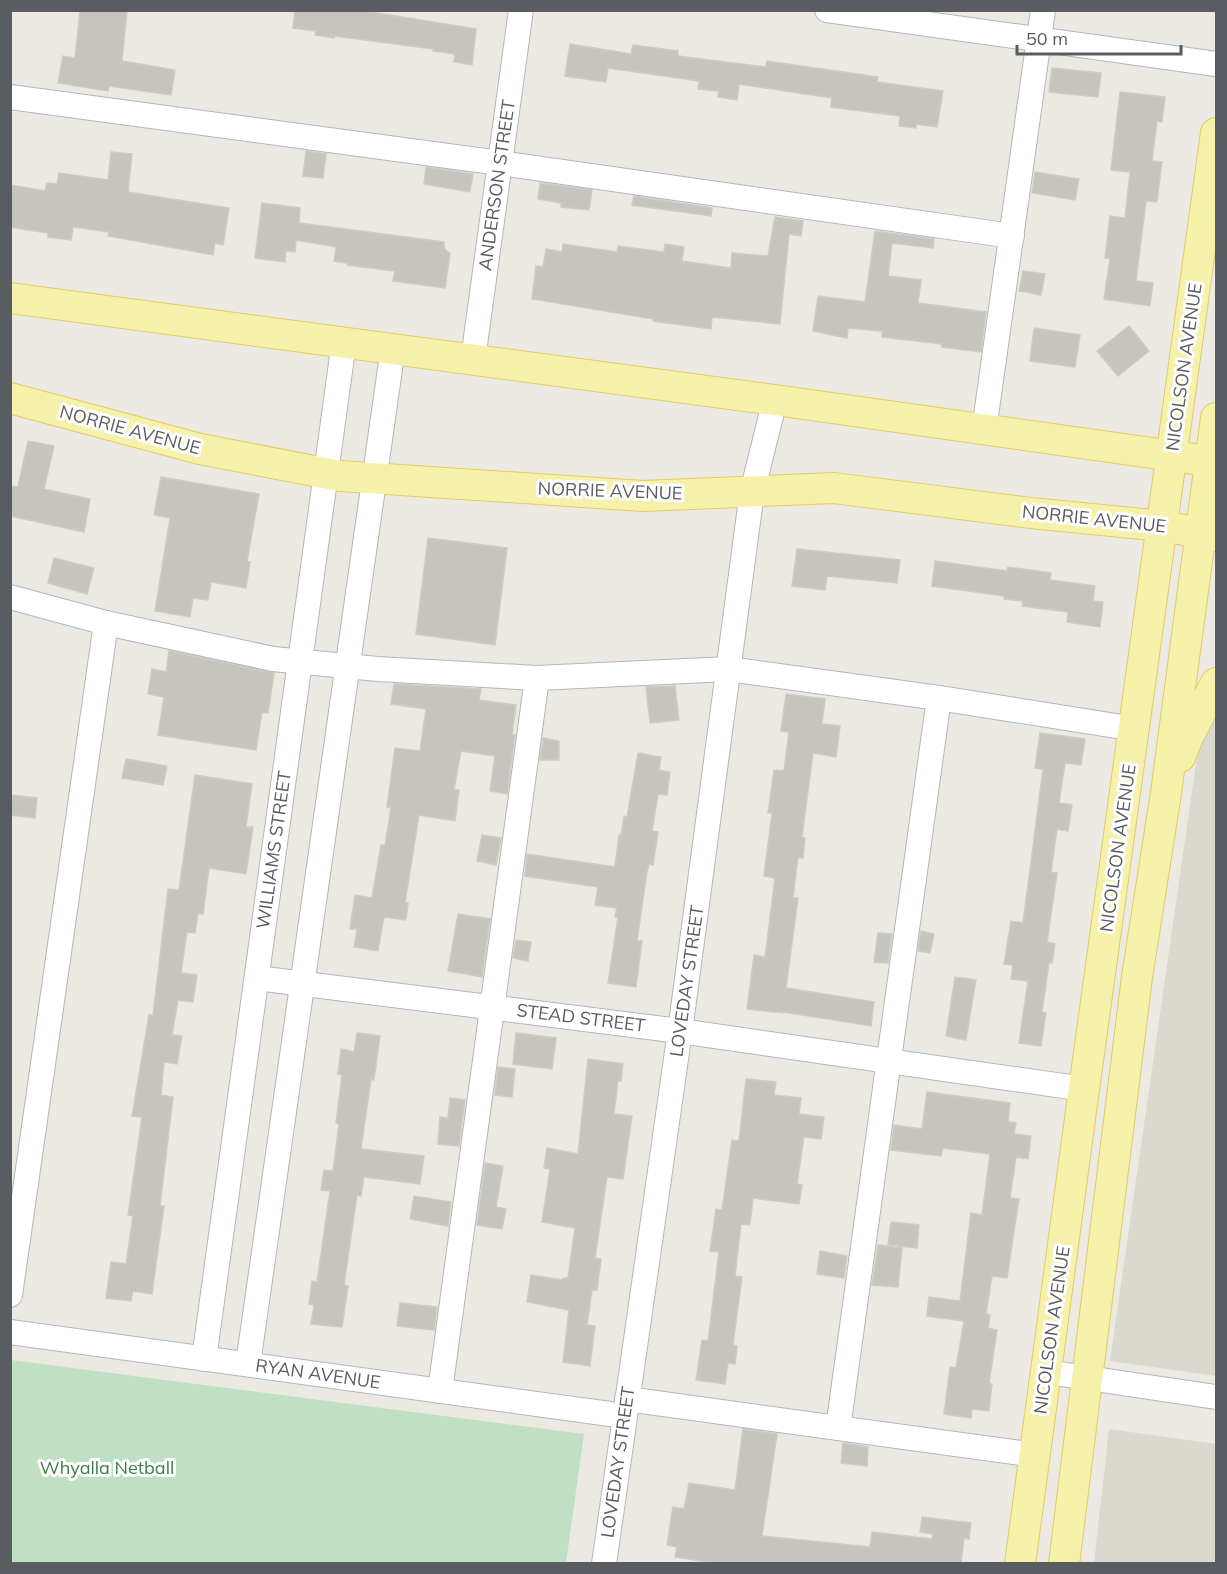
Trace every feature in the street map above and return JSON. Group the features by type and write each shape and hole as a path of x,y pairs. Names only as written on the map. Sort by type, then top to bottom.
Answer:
{"main road":[{"name":"NICOLSON AVENUE","path":"1020,1563 1083,1089 1135,729 1216,133"},
{"path":"10,298 775,400 1214,462"},
{"name":"NORRIE AVENUE","path":"10,398 200,449 326,473 643,496 834,488 1031,513 1163,526 1208,535"},
{"name":"NICOLSON AVENUE","path":"1064,1563 1137,977 1208,535 1216,418"},
{"path":"1166,793 1188,737 1216,683"}],"street":[{"name":"ANDERSON STREET","path":"473,359 521,10"},
{"path":"827,10 1216,64"},
{"path":"984,430 1043,10"},
{"path":"10,97 500,163 1012,236"},
{"name":"WILLIAMS STREET","path":"204,1359 344,342"},
{"path":"248,1365 393,348"},
{"name":"LOVEDAY STREET","path":"604,1563 680,1031 752,492 775,400"},
{"path":"10,597 106,623 273,659 537,678 728,669 939,698 1135,729"},
{"path":"10,1295 106,623"},
{"path":"440,1391 537,678"},
{"path":"838,1428 939,698"},
{"name":"STEAD STREET","path":"257,978 680,1031 1083,1089"},
{"name":"RYAN AVENUE","path":"10,1332 440,1391 838,1428 1035,1455"},
{"path":"1047,1372 1216,1397"}],"shaded area":[{"path":"1216,703 1216,1376 1110,1361 1200,736"},
{"path":"1109,1429 1216,1444 1216,1563 1094,1563"}],"green space":[{"name":"Whyalla Netball","path":"11,1360 584,1434 566,1563 11,1563"}],"building":[{"path":"80,10 127,10 122,61 175,70 171,95 109,86 108,91 58,83 63,56 75,58"},
{"path":"295,10 359,10 476,29 472,65 454,62 455,54 433,51 433,49 315,35 316,31 293,28"},
{"path":"570,44 631,54 633,45 678,51 678,56 766,67 767,61 878,77 877,82 943,91 937,127 916,124 916,128 899,126 900,116 831,107 832,98 739,84 737,100 718,97 719,91 698,89 699,81 608,68 606,82 565,76"},
{"path":"1052,68 1101,73 1098,97 1049,92"},
{"path":"1120,92 1165,97 1162,122 1157,121 1152,161 1162,162 1157,202 1146,201 1136,281 1153,283 1150,306 1104,299 1110,258 1105,258 1110,216 1125,218 1130,172 1111,170"},
{"path":"306,151 326,154 323,178 303,176"},
{"path":"111,152 132,154 128,192 229,208 223,245 215,243 213,255 108,236 109,232 73,227 71,240 48,237 48,233 10,227 10,185 45,191 47,183 57,184 59,173 108,180"},
{"path":"426,167 473,174 470,192 424,184"},
{"path":"1035,172 1079,179 1075,200 1032,193"},
{"path":"540,183 592,190 589,210 561,207 561,203 538,199"},
{"path":"634,196 712,208 711,216 632,205"},
{"path":"262,203 300,208 299,223 444,242 444,248 450,254 445,288 393,281 395,271 347,265 347,263 334,261 336,247 296,240 295,252 286,251 285,262 255,258"},
{"path":"775,217 803,221 801,236 789,234 780,324 712,317 711,329 532,299 536,266 543,267 546,249 562,252 563,244 617,252 618,246 664,252 665,244 684,247 682,261 731,268 732,253 768,256"},
{"path":"875,231 934,239 933,248 892,243 888,276 921,280 918,303 986,312 981,352 942,347 942,344 882,337 882,331 848,328 847,338 813,331 818,296 865,302"},
{"path":"1023,271 1045,274 1041,295 1019,291"},
{"path":"1129,326 1149,351 1118,376 1097,351"},
{"path":"1034,328 1080,335 1075,367 1030,361"},
{"path":"28,441 54,446 44,489 90,499 84,532 10,516 10,486 18,487"},
{"path":"161,477 259,494 247,561 250,562 246,588 211,582 208,600 193,598 190,617 155,611 170,518 154,515"},
{"path":"428,538 507,548 495,645 416,634"},
{"path":"797,549 900,560 897,583 827,576 825,590 792,586"},
{"path":"54,558 94,568 87,594 48,583"},
{"path":"935,561 1007,571 1008,567 1051,573 1050,580 1095,586 1093,601 1103,602 1100,627 1067,622 1068,612 1022,606 1023,601 1004,599 1004,596 932,586"},
{"path":"169,651 274,673 268,713 262,712 256,750 158,735 164,697 148,694 152,669 166,672"},
{"path":"394,684 481,689 479,700 516,705 512,735 515,735 507,794 490,791 495,756 461,751 454,790 459,790 455,821 419,815 405,903 408,903 406,920 384,917 378,951 354,947 357,929 350,929 355,895 372,898 381,845 385,845 391,808 387,807 395,748 420,751 426,709 391,704"},
{"path":"675,686 679,720 650,723 646,687"},
{"path":"786,694 825,699 822,724 840,726 836,757 813,753 802,837 805,838 803,858 798,857 793,898 798,898 786,988 874,1002 871,1026 784,1012 747,1009 754,955 765,957 775,878 764,876 772,813 768,813 774,770 784,771 789,732 781,731"},
{"path":"1040,733 1085,739 1081,765 1065,763 1059,803 1072,805 1068,831 1057,829 1051,872 1057,873 1047,942 1055,944 1052,963 1049,963 1042,1012 1046,1013 1041,1046 1019,1043 1028,981 1011,979 1013,965 1004,964 1011,921 1023,923 1043,769 1035,768"},
{"path":"543,738 559,741 559,760 540,760"},
{"path":"638,753 661,757 659,770 670,772 667,795 658,794 652,831 658,832 653,865 649,864 647,872 637,941 642,941 636,987 608,983 618,917 615,917 617,908 595,905 598,887 525,876 527,854 615,867 619,835 621,835 624,816 627,817"},
{"path":"126,759 167,766 163,785 122,778"},
{"path":"195,775 252,784 246,827 253,827 246,874 209,868 203,914 198,913 195,933 187,932 181,973 197,975 193,1002 178,1000 172,1035 182,1036 177,1064 164,1062 161,1095 173,1097 160,1206 164,1206 152,1294 133,1291 131,1301 106,1298 111,1262 126,1264 133,1216 128,1215 142,1117 132,1116 149,1015 153,1015 168,889 179,890"},
{"path":"10,795 37,798 35,818 10,815"},
{"path":"482,835 501,838 496,865 477,861"},
{"path":"458,914 490,919 482,977 448,971"},
{"path":"921,931 934,934 930,953 918,951"},
{"path":"878,933 892,934 888,963 874,962"},
{"path":"516,940 531,942 528,961 513,958"},
{"path":"955,977 976,980 966,1040 946,1036"},
{"path":"357,1033 380,1036 361,1149 424,1156 420,1184 364,1177 361,1196 357,1195 344,1285 348,1286 342,1327 311,1324 314,1305 309,1304 312,1281 317,1282 330,1191 321,1190 324,1170 333,1171 339,1124 336,1123 342,1075 338,1074 341,1049 354,1052"},
{"path":"516,1033 556,1038 552,1069 513,1064"},
{"path":"588,1059 623,1064 621,1081 618,1081 614,1114 632,1116 623,1179 607,1177 595,1258 601,1259 597,1290 592,1290 587,1325 595,1326 590,1366 563,1362 569,1310 527,1302 531,1275 563,1280 563,1278 568,1278 575,1228 542,1222 550,1169 544,1168 547,1148 578,1154"},
{"path":"498,1067 515,1069 512,1097 495,1095"},
{"path":"746,1079 776,1082 774,1095 801,1098 799,1114 824,1117 821,1139 804,1137 797,1184 802,1185 799,1204 753,1198 750,1225 741,1224 735,1276 742,1277 733,1345 737,1346 735,1364 728,1363 725,1384 696,1380 702,1340 708,1341 719,1252 710,1251 716,1209 722,1210 732,1140 739,1141"},
{"path":"927,1092 1010,1103 1008,1122 1016,1123 1014,1134 1031,1136 1028,1159 1016,1157 1010,1198 1019,1199 1007,1278 992,1276 986,1314 990,1315 988,1328 997,1330 989,1384 992,1384 989,1411 972,1409 971,1418 944,1414 950,1367 956,1368 964,1321 927,1316 929,1297 960,1301 971,1213 982,1215 990,1154 943,1148 941,1156 891,1150 894,1125 922,1129"},
{"path":"450,1098 465,1100 459,1146 438,1144 440,1117 448,1118"},
{"path":"485,1163 503,1166 496,1207 506,1209 502,1229 477,1225"},
{"path":"414,1196 451,1202 448,1226 410,1219"},
{"path":"891,1222 919,1225 917,1248 888,1245"},
{"path":"878,1245 902,1248 898,1287 872,1285"},
{"path":"820,1251 847,1256 844,1278 817,1274"},
{"path":"400,1303 437,1307 434,1330 397,1326"},
{"path":"743,1429 777,1434 762,1536 870,1547 872,1532 932,1539 933,1534 920,1532 922,1517 971,1523 969,1539 964,1538 961,1563 714,1563 675,1557 677,1547 667,1545 673,1507 684,1509 689,1483 735,1490"},
{"path":"843,1443 868,1447 867,1466 841,1463"}]}
